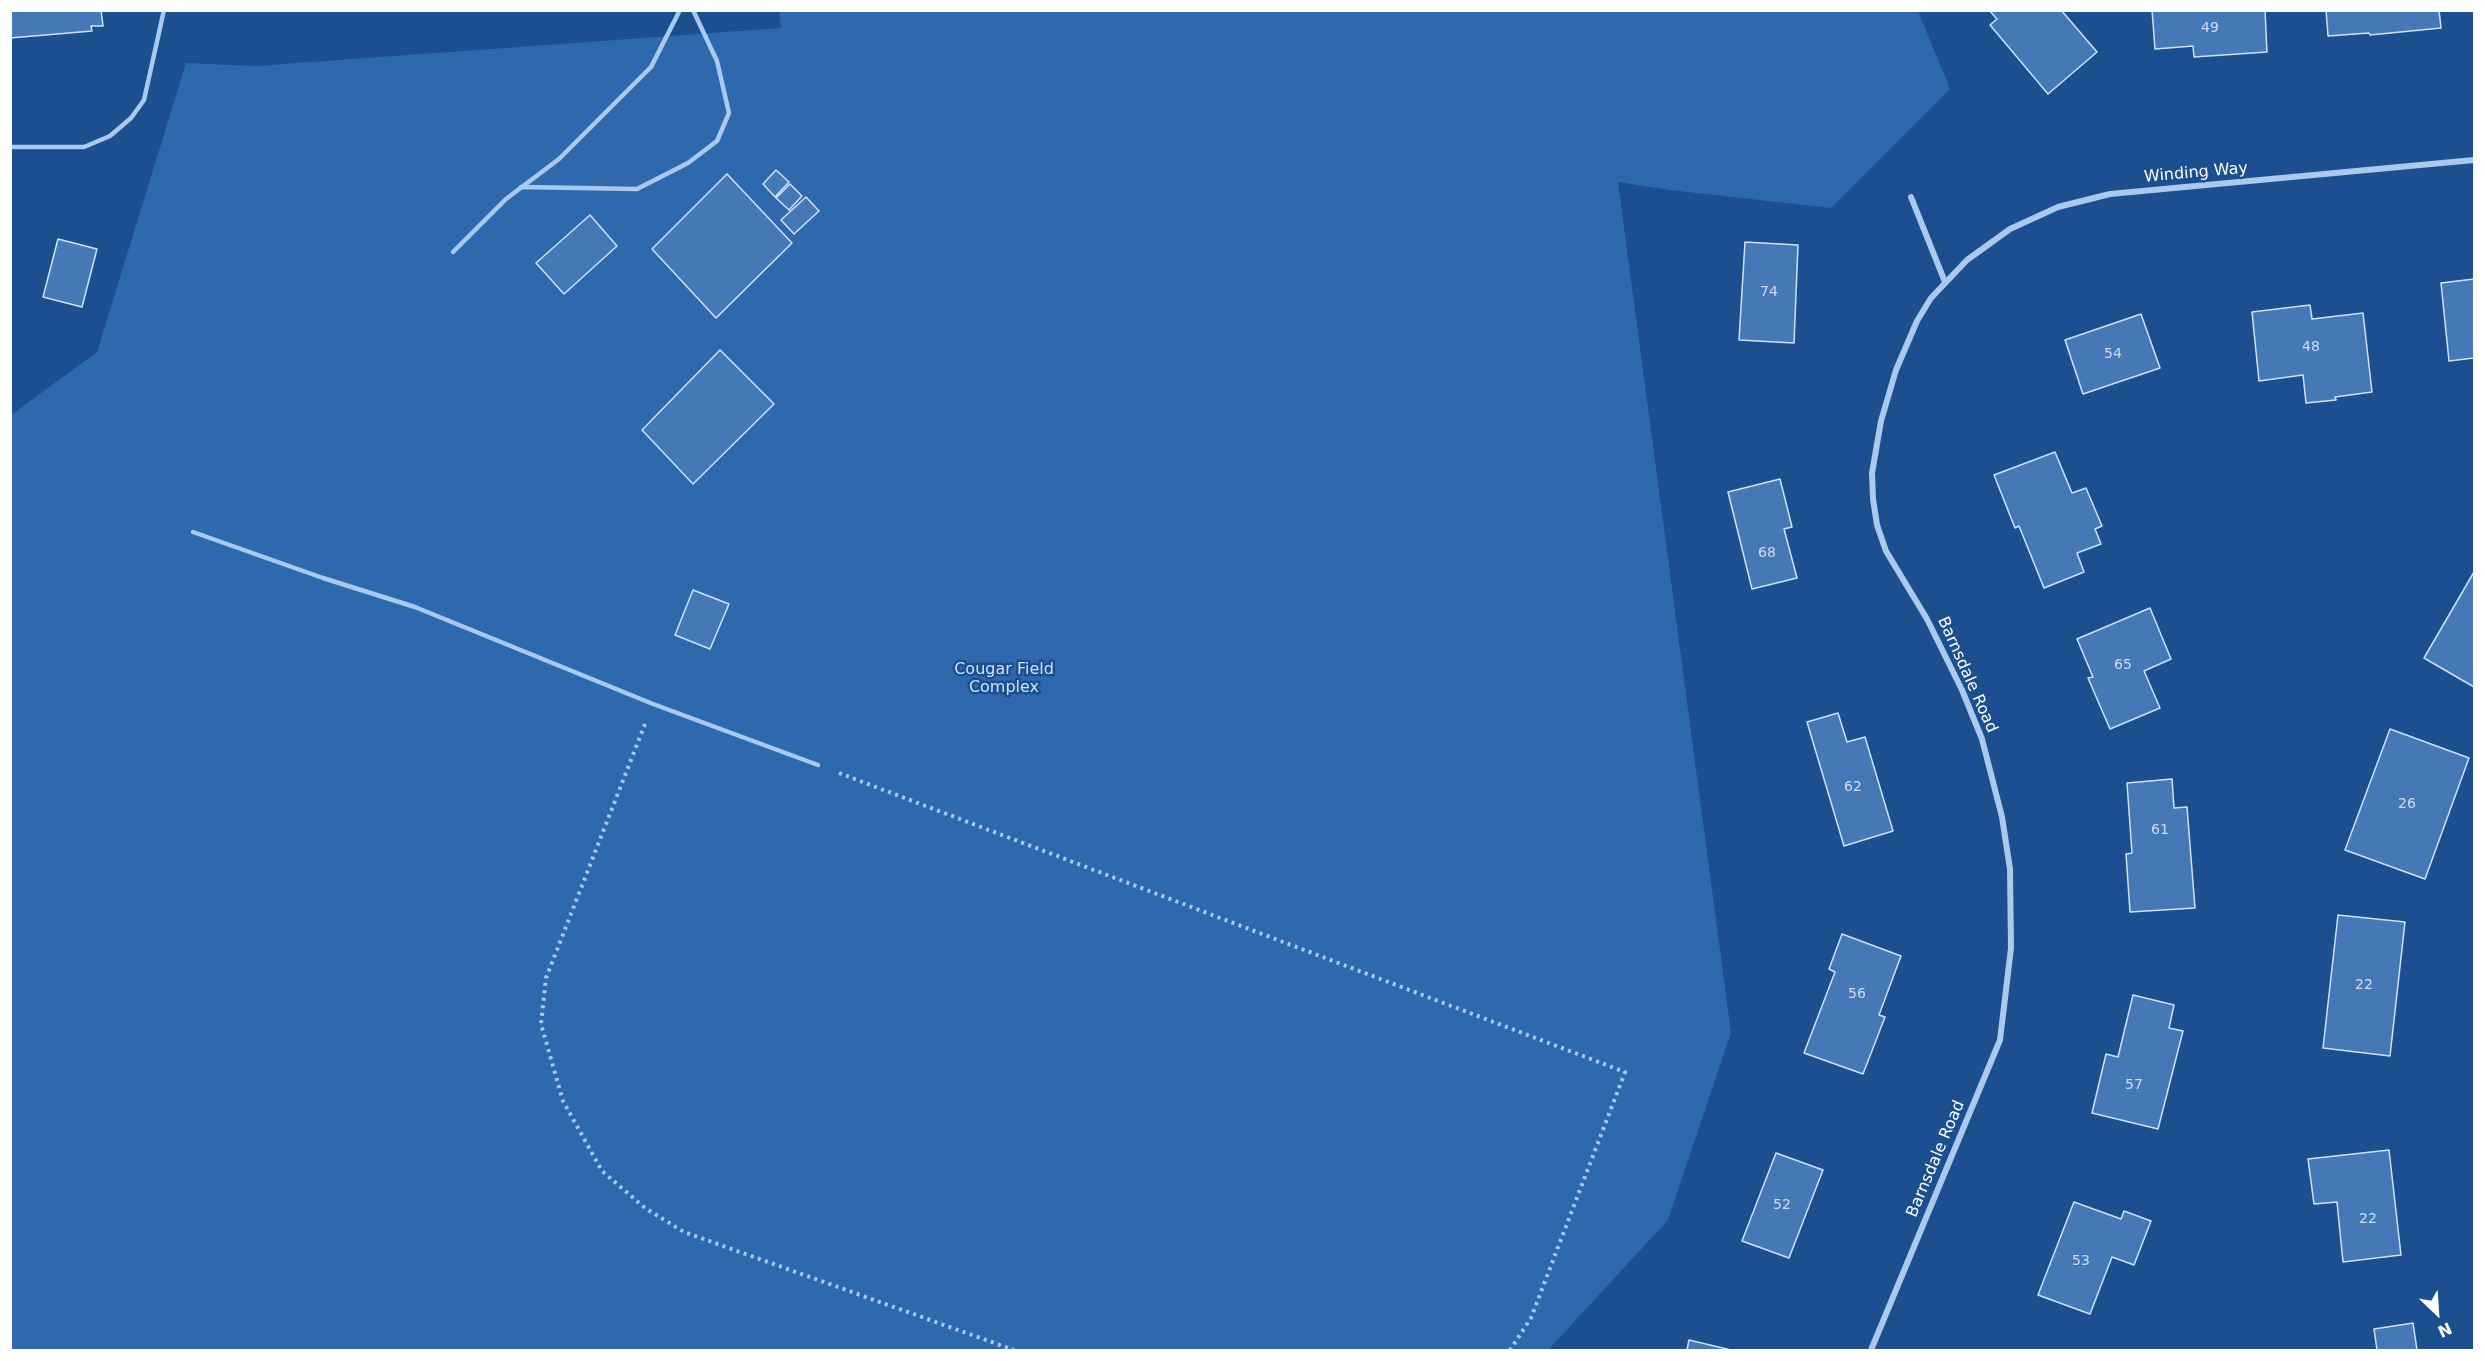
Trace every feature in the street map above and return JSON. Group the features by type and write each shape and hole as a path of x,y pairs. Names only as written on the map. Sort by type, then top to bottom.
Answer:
{"street":[{"name":"Winding Way","path":"1945,282 1967,260 2010,229 2058,207 2110,194 2475,160"},
{"path":"1911,197 1945,282"},
{"name":"Barnsdale Road","path":"1871,1350 2000,1040 2011,948 2010,869 2002,817 1982,739 1962,690 1927,619 1886,551 1877,525 1873,499 1872,473 1881,421 1896,370 1917,321 1945,282"}],"lane":[{"path":"10,147 84,147 110,136 130,118 144,100 164,10"},
{"path":"453,252 506,199 559,159 651,67 680,10"},
{"path":"521,187 637,189 688,164 717,141 729,112 717,61 693,10"},
{"path":"193,532 323,578 415,607 653,704 818,765"}],"path":[{"path":"653,704 546,978 541,1024 563,1101 602,1171 645,1208 684,1232 1014,1350"},
{"path":"818,765 1625,1072 1531,1318 1510,1350"}],"green space":[{"name":"Cougar Field Complex","path":"779,10 1918,11 1950,89 1831,208 1618,182 1731,1033 1668,1220 1548,1350 11,1350 11,415 97,352 186,63 256,66 781,28"}],"building":[{"path":"10,10 101,10 103,26 91,26 92,31 10,38"},
{"path":"1989,10 2061,10 2097,52 2048,94 1990,25 1997,19"},
{"path":"2152,10 2265,10 2267,52 2194,57 2193,46 2155,49"},
{"path":"2326,10 2439,10 2441,28 2370,35 2369,33 2328,36"},
{"path":"776,170 789,182 775,197 763,184"},
{"path":"727,174 792,243 716,318 652,249"},
{"path":"790,184 802,196 789,210 776,198"},
{"path":"806,197 819,211 794,234 781,220"},
{"path":"590,215 617,246 564,294 536,263"},
{"path":"58,239 97,249 82,307 43,297"},
{"path":"1745,242 1798,245 1794,343 1739,340"},
{"path":"2474,279 2474,358 2449,361 2441,283"},
{"path":"2310,305 2312,319 2363,313 2372,392 2335,397 2336,400 2306,403 2303,375 2259,381 2252,312"},
{"path":"2141,314 2160,368 2083,394 2065,340"},
{"path":"720,350 774,404 693,484 642,430"},
{"path":"2055,452 2072,493 2086,488 2102,526 2095,529 2101,544 2077,553 2084,572 2044,588 2019,526 2015,528 1994,475"},
{"path":"1780,479 1792,527 1784,529 1797,578 1752,589 1728,492"},
{"path":"2474,572 2474,687 2424,658"},
{"path":"693,590 729,604 710,649 675,635"},
{"path":"2150,608 2171,659 2144,671 2160,708 2110,729 2088,678 2093,677 2077,639"},
{"path":"1838,713 1847,742 1865,737 1893,831 1844,846 1807,722"},
{"path":"2390,729 2469,758 2425,879 2345,850"},
{"path":"2172,779 2174,808 2187,807 2195,908 2130,912 2126,854 2132,853 2127,783"},
{"path":"2338,915 2405,922 2390,1056 2323,1048"},
{"path":"1842,934 1901,956 1879,1015 1885,1017 1863,1074 1804,1053 1835,972 1829,969"},
{"path":"2133,995 2174,1005 2169,1028 2183,1031 2158,1129 2092,1113 2106,1054 2118,1057"},
{"path":"2389,1150 2401,1255 2343,1262 2337,1202 2314,1204 2308,1159"},
{"path":"1776,1153 1823,1170 1789,1258 1742,1241"},
{"path":"2074,1202 2121,1219 2124,1211 2151,1221 2134,1265 2112,1257 2090,1314 2038,1295"},
{"path":"2413,1323 2417,1350 2377,1350 2374,1329"},
{"path":"1689,1340 1731,1350 1687,1350"}]}
